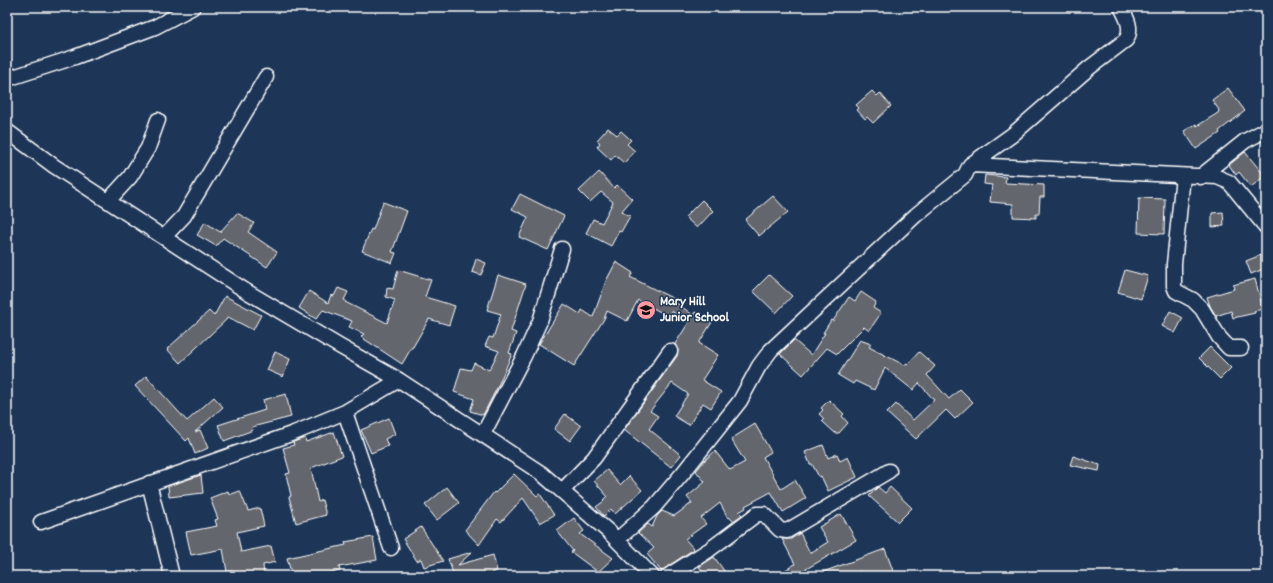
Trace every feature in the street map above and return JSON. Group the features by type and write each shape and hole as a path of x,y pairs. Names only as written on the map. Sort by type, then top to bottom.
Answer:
{"street":[{"path":"7,79 75,57 155,27 193,7"},
{"path":"617,540 654,507 684,473 740,402 759,366 771,350 916,215 966,174 970,165 1012,135 1089,68 1126,40 1129,35 1129,24 1121,7"},
{"path":"164,237 184,216 266,77"},
{"path":"108,201 130,177 148,148 158,120"},
{"path":"1200,176 1245,140 1266,130"},
{"path":"7,131 54,166 246,291 399,380 541,473 617,540 652,576"},
{"path":"970,165 1217,177 1229,182 1266,227"},
{"path":"1183,176 1174,264 1174,286 1176,291 1193,300 1202,309 1219,337 1229,348 1241,348"},
{"path":"483,434 524,356 540,321 562,249"},
{"path":"562,491 594,458 670,351"},
{"path":"42,522 148,483 294,433 345,412 399,380"},
{"path":"345,412 391,548"},
{"path":"668,576 709,550 757,514 764,514 780,530 787,531 889,471"},
{"path":"148,483 172,576"}],"building":[{"path":"1228,88 1245,111 1219,131 1220,133 1196,149 1184,131 1196,124 1197,126 1218,113 1219,110 1212,100"},
{"path":"872,91 877,96 880,93 891,106 873,123 867,117 865,119 857,110 859,108 856,105"},
{"path":"608,128 617,135 621,131 631,140 627,144 635,151 624,163 615,155 611,160 597,147 600,143 597,140"},
{"path":"1245,152 1265,176 1251,187 1239,172 1236,175 1229,165"},
{"path":"599,172 614,188 617,185 632,199 621,212 630,216 621,232 619,231 611,246 586,233 593,219 602,223 613,202 601,192 590,202 579,191"},
{"path":"985,175 1006,177 1005,183 1044,185 1044,197 1040,197 1039,214 1036,214 1036,218 1013,217 1013,204 990,202 992,185 984,184"},
{"path":"520,194 564,216 548,250 519,237 528,217 512,209"},
{"path":"773,196 788,212 759,236 745,220"},
{"path":"1139,198 1165,199 1164,234 1138,233"},
{"path":"702,200 713,211 697,228 685,217"},
{"path":"383,202 407,211 392,252 396,253 392,263 362,251 371,229 373,230"},
{"path":"1223,212 1224,226 1212,227 1212,213"},
{"path":"237,213 254,223 248,232 277,252 267,267 223,238 216,246 197,235 205,222 220,232"},
{"path":"1266,253 1266,268 1251,274 1246,261"},
{"path":"476,259 486,263 481,275 472,272"},
{"path":"616,262 633,273 630,277 676,300 675,302 693,315 695,312 712,322 699,343 718,355 702,380 721,392 711,408 703,403 689,425 674,416 688,394 672,383 650,411 658,416 649,429 681,455 671,467 624,430 677,356 678,351 675,344 689,322 671,311 668,316 638,300 627,321 607,311 604,319 574,366 539,344 564,304 580,314 582,310 593,317 606,281"},
{"path":"398,270 431,280 425,297 455,306 449,325 429,319 402,364 361,337 364,334 349,327 352,321 323,310 316,319 299,308 309,291 328,303 331,295 334,296 338,288 348,292 344,300 346,301 345,302 387,323 395,300 386,297 387,288 393,289"},
{"path":"1125,270 1148,276 1141,299 1118,292"},
{"path":"498,275 526,284 511,331 516,333 509,353 512,354 483,415 470,411 474,399 454,392 461,368 471,370 474,363 489,370 499,351 485,346 489,337 493,338 501,314 487,310"},
{"path":"769,275 792,296 776,313 753,291"},
{"path":"1255,279 1263,309 1254,311 1255,313 1233,318 1231,311 1216,316 1207,297 1234,289 1233,285"},
{"path":"861,292 876,302 873,308 881,313 869,331 864,327 837,354 827,348 803,375 780,354 794,340 811,355 825,333 823,333 831,320 833,321 849,297 855,301"},
{"path":"225,296 261,315 253,330 228,317 180,363 167,349 209,311 214,316"},
{"path":"1170,311 1183,318 1175,333 1162,326"},
{"path":"860,340 871,344 869,347 904,365 907,363 908,364 919,352 935,366 927,375 949,399 960,389 973,402 955,419 946,410 916,439 887,413 896,404 913,420 934,400 919,383 913,390 885,368 874,390 855,381 853,384 838,375"},
{"path":"1210,347 1231,368 1220,379 1199,358"},
{"path":"275,352 290,359 283,377 267,370"},
{"path":"146,376 187,421 214,397 223,407 195,432 200,430 208,448 195,454 189,438 186,441 135,386"},
{"path":"286,394 291,417 252,427 253,430 224,441 218,425 265,410 263,400"},
{"path":"829,400 844,414 842,416 848,423 839,433 835,433 822,421 824,419 819,414 823,410 821,408"},
{"path":"565,414 581,426 570,441 554,429"},
{"path":"389,418 395,434 385,439 388,446 371,453 361,430"},
{"path":"755,424 771,452 763,457 781,489 795,480 806,498 783,512 771,492 745,506 746,508 739,512 742,515 733,521 729,517 728,518 720,503 701,518 706,524 685,539 694,549 661,571 647,554 654,548 638,533 648,524 652,527 657,516 662,511 674,516 692,503 687,497 705,482 696,471 715,451 730,470 745,462 731,439"},
{"path":"334,432 342,456 311,468 318,502 322,500 326,515 296,523 289,497 291,496 286,474 290,473 283,448 294,445 293,442 305,438 306,442"},
{"path":"823,445 828,458 837,454 840,461 848,457 857,477 828,491 821,476 819,477 812,464 810,464 805,452"},
{"path":"1073,456 1100,465 1099,471 1070,465"},
{"path":"607,470 620,485 629,476 642,490 615,514 611,509 604,516 596,507 604,501 603,500 607,496 594,481"},
{"path":"514,474 537,496 540,494 554,515 540,523 523,498 501,522 497,519 479,545 465,530 494,492 495,493"},
{"path":"201,475 203,493 169,497 168,486"},
{"path":"447,487 459,503 437,520 425,505"},
{"path":"878,487 885,493 890,487 912,508 898,522 869,496"},
{"path":"228,491 229,495 240,491 248,511 260,508 264,526 237,532 241,552 271,546 275,562 263,565 264,576 232,576 232,571 227,572 223,549 191,555 186,532 217,526 215,520 218,519 210,498"},
{"path":"841,514 856,540 794,576 776,576 795,564 782,539 791,539 800,533 810,553 828,542 819,527"},
{"path":"574,518 584,531 580,534 613,558 598,572 571,552 573,551 557,531"},
{"path":"421,527 443,561 424,567 421,559 417,561 403,539"},
{"path":"373,537 377,560 339,567 340,571 318,576 292,576 287,558 346,545 345,542"},
{"path":"885,549 895,576 862,576 860,571 852,576 815,576 815,575"},
{"path":"472,552 458,565 493,555 497,571 492,572 493,576 454,576 448,559"},
{"path":"714,557 725,572 719,576 706,576 699,567"}],"place":[{"name":"Mary Hill Junior School","path":"646,310"}]}
